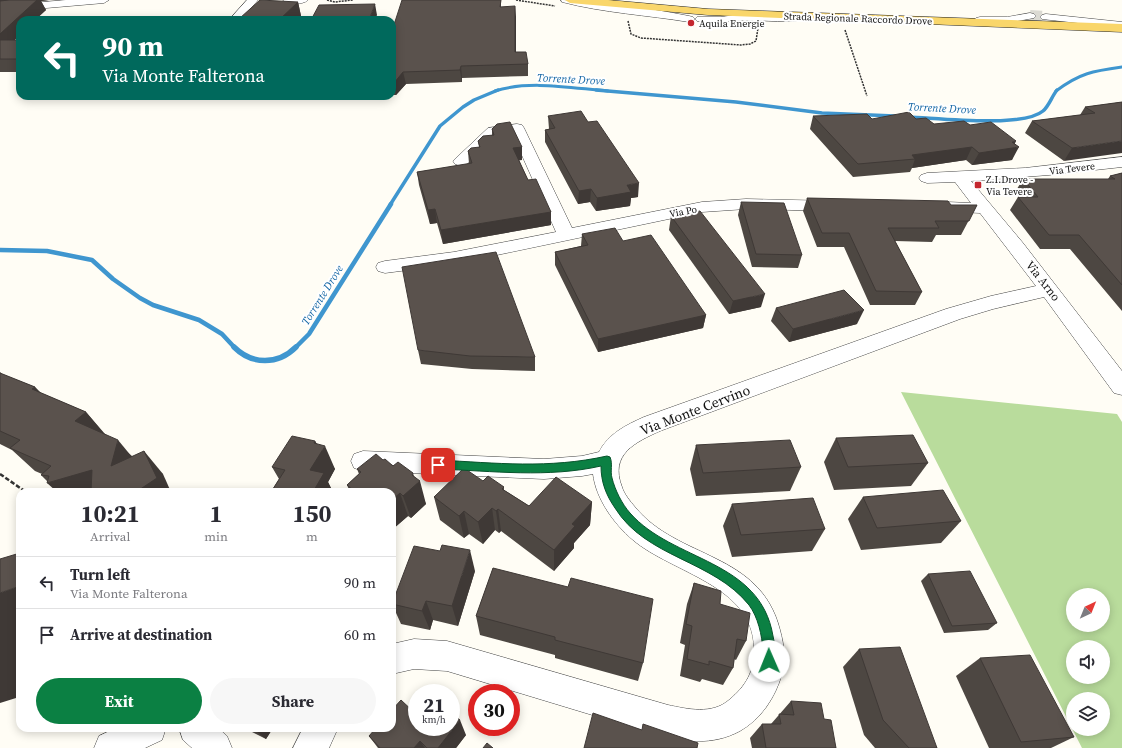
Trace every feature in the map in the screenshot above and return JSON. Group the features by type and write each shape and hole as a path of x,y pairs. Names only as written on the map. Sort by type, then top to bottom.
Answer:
{"main road":[{"name":"Strada Regionale Raccordo Drove","path":"570,0 677,10 920,21 1122,27"}],"street":[{"path":"0,9 104,0"},
{"path":"239,16 254,0"},
{"path":"288,0 303,0"},
{"path":"566,0 582,4 650,12 689,19"},
{"path":"701,20 721,20 742,17 786,18 807,16"},
{"path":"920,21 945,19 1002,21 1030,16"},
{"path":"1046,17 1122,27"},
{"path":"461,160 493,131 517,128 566,235"},
{"name":"Via Tevere","path":"927,178 960,178 1036,172 1122,162"},
{"name":"Via Arno","path":"960,178 1049,290 1122,387"},
{"name":"Via Po","path":"385,267 441,261 712,206 753,204 852,206"},
{"path":"934,207 985,208"},
{"name":"Via Monte Cervino","path":"607,460 619,443 652,424 904,334 961,311 1049,290"},
{"path":"363,461 544,470 582,466 607,460 605,472 610,489 620,509 644,533 660,543 726,577 745,592 758,610 768,638 769,650 768,672 758,692 743,710 732,718 718,724 706,726 682,724 655,718 459,659 424,654 396,656"},
{"path":"111,748 142,732"},
{"path":"199,732 215,748"},
{"path":"310,748 320,732"}],"path":[{"path":"327,0 335,2 353,0"},
{"path":"0,474 20,488"}],"green space":[{"path":"901,392 1117,414 1122,422 1122,748 1082,748 1076,736 1110,736 1110,692 1066,692 1066,717"}],"building":[{"path":"37,0 20,16 16,16 16,19 0,34 0,1"},
{"path":"260,0 298,2 283,16 242,16"},
{"path":"402,0 501,0 500,7 515,6 515,52 526,52 528,64 461,66 460,70 403,72 396,81 396,19"},
{"path":"375,4 370,16 313,16 319,5"},
{"path":"0,40 16,40 16,59 0,59"},
{"path":"1122,102 1122,141 1072,148 1032,121 1095,113 1085,107"},
{"path":"581,111 588,122 597,121 639,183 627,185 631,192 597,198 591,189 579,191 545,130 555,128 548,116"},
{"path":"909,112 916,119 926,118 934,124 964,121 970,125 991,122 1016,141 1012,142 1019,147 979,153 972,147 912,155 915,159 858,164 813,116 867,114 872,119"},
{"path":"510,122 522,147 513,148 528,180 536,179 551,212 441,230 435,209 428,210 417,172 472,163 468,151 471,148 480,147 478,141 483,136 494,135 492,129 497,124"},
{"path":"1122,173 1122,285 1079,235 1049,235 1018,197 1038,197 1023,179 1115,179 1110,176"},
{"path":"807,198 948,201 951,205 977,205 969,221 935,221 939,228 888,228 922,292 876,291 849,233 822,233"},
{"path":"741,202 784,203 802,255 756,254"},
{"path":"700,211 765,294 733,301 671,216"},
{"path":"615,228 623,241 651,235 706,315 598,339 555,252 588,245 582,234"},
{"path":"496,252 535,357 470,356 418,350 402,267"},
{"path":"844,290 864,310 793,329 776,308"},
{"path":"0,373 35,387 32,389 86,412 75,421 118,440 111,466 144,451 157,478 142,488 91,488 92,470 47,483 49,476 41,475 51,466 10,448 20,440 0,431"},
{"path":"913,435 928,463 848,467 836,438"},
{"path":"292,436 315,441 314,443 325,446 310,470 324,473 315,488 274,488 285,470 272,467"},
{"path":"790,440 801,467 703,473 696,445"},
{"path":"376,454 393,466 398,462 413,473 412,475 420,481 403,496 400,493 396,496 396,488 350,488 347,485 361,472 357,469"},
{"path":"464,468 483,481 488,476 504,487 502,489 529,506 556,477 592,502 572,524 575,526 554,550 498,509 496,511 492,508 478,522 464,511 459,516 434,497"},
{"path":"943,490 961,521 877,528 863,497"},
{"path":"813,498 825,529 741,535 732,504"},
{"path":"442,545 470,550 452,606 426,601 422,611 396,605 396,593 414,546 440,551"},
{"path":"16,554 16,587 0,593 0,559"},
{"path":"493,568 568,587 571,578 653,599 643,663 555,640 555,637 476,616"},
{"path":"970,571 997,623 952,626 928,574"},
{"path":"694,583 721,591 720,604 750,613 746,641 737,639 733,668 709,661 709,665 687,659 692,626 686,624"},
{"path":"900,647 937,748 909,748 883,720 859,649"},
{"path":"1030,655 1066,722 1066,736 1074,737 1021,742 980,658"},
{"path":"401,700 408,707 408,736 447,736 438,748 427,748 420,741 414,748 380,748 369,736 372,732 396,732 396,706"},
{"path":"791,701 821,703 824,719 831,720 836,748 766,748 762,724 781,724 779,714 794,715"},
{"path":"593,713 642,730 643,724 698,743 697,748 584,748"},
{"path":"487,743 493,748 483,748"}],"waterway":[{"name":"Torrente Drove","path":"1057,91 1072,80 1087,74 1122,67"},
{"name":"Torrente Drove","path":"496,91 536,85 608,91"},
{"name":"Torrente Drove","path":"596,90 736,102 822,113 895,116"},
{"name":"Torrente Drove","path":"390,205 440,126 474,100 496,91"},
{"name":"Torrente Drove","path":"909,117 979,121 1018,119 1033,116 1043,111 1057,91"},
{"name":"Torrente Drove","path":"296,347 309,334 391,204"},
{"name":"Torrente Drove","path":"0,250 47,251 92,260 113,279 140,298 153,305 199,320 222,334 234,347"},
{"name":"Torrente Drove","path":"234,347 241,353 257,360 273,360 289,353 296,347"}],"tunnel":[{"path":"1030,16 1046,17"}],"place":[{"name":"Aquila Energie","path":"691,23"},
{"name":"Z.I.Drove - Via Tevere","path":"978,185"}],"route":[{"path":"438,465 544,470 582,466 607,460 605,472 613,496 620,509 638,528 660,543 726,577 745,592 753,601 762,618 768,638 769,661"}]}
